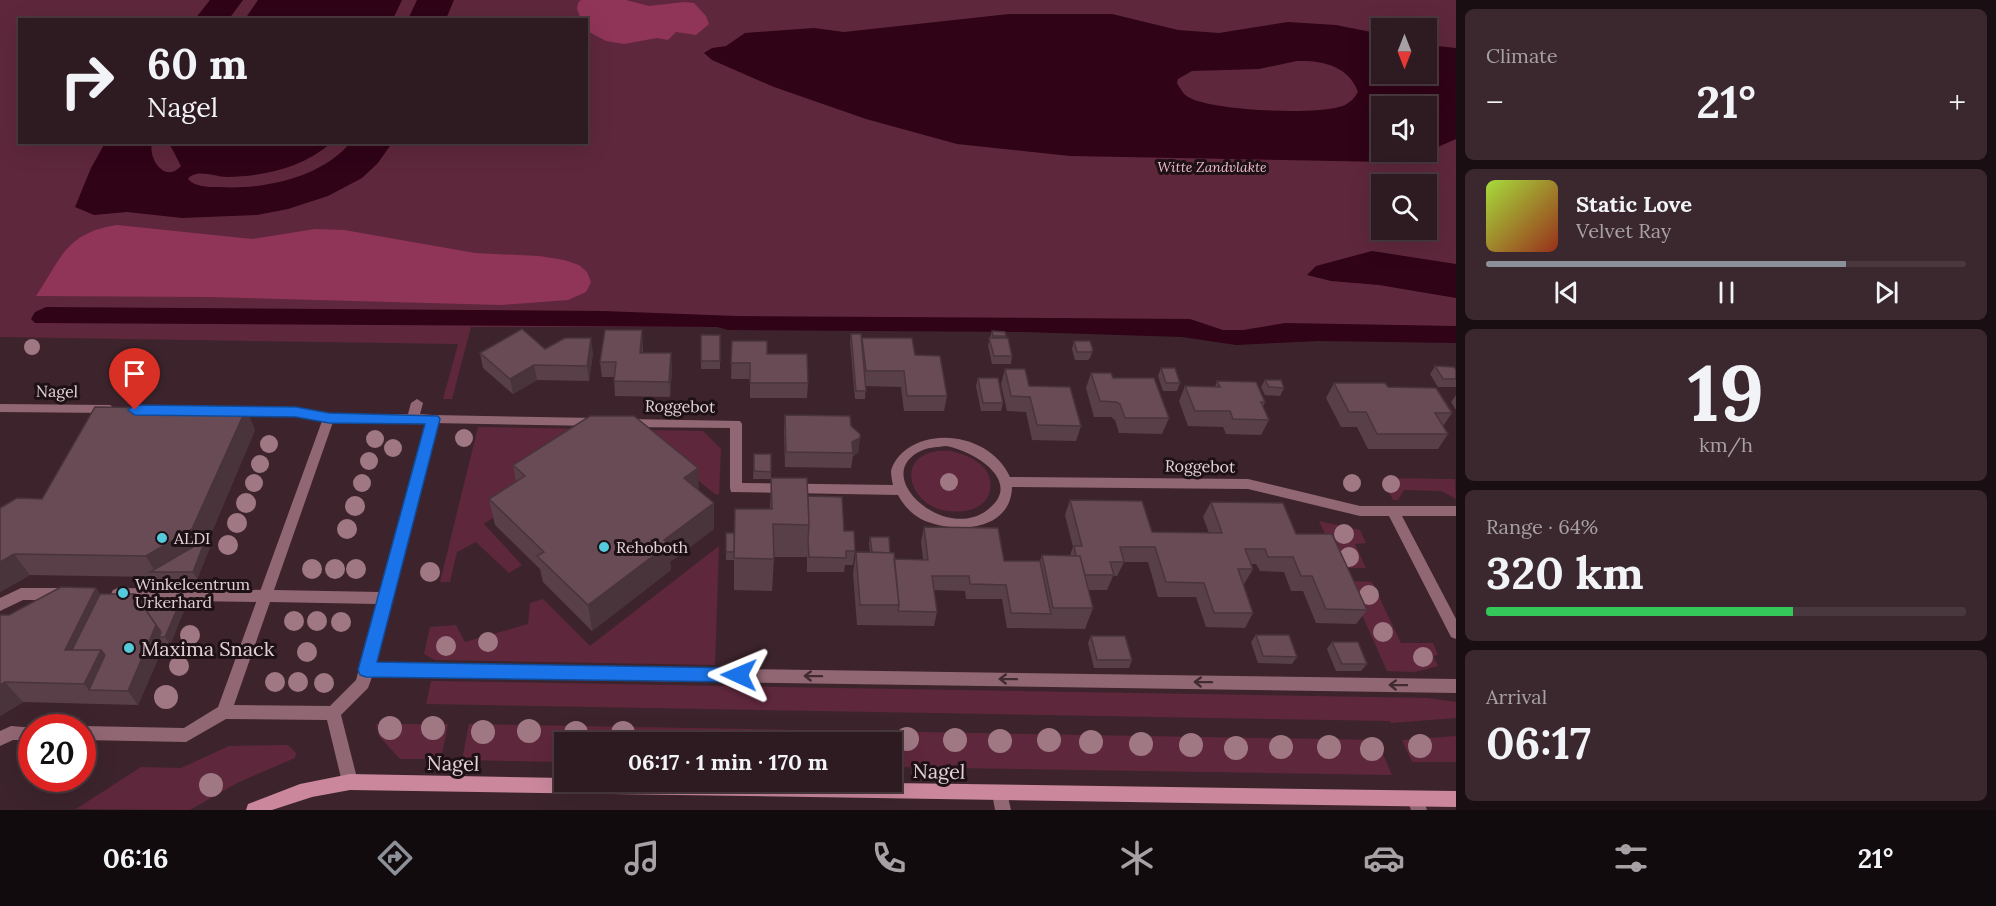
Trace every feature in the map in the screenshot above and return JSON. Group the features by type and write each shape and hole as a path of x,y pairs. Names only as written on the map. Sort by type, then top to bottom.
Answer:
{"street":[{"path":"413,419 417,403"},
{"name":"Nagel","path":"0,408 123,410"},
{"path":"96,733 186,735 224,712 333,713 363,683 433,419 329,418 296,412 216,411"},
{"path":"224,712 329,418"},
{"name":"Roggebot","path":"433,419 736,424 736,488 899,490"},
{"path":"938,441 954,442 977,450 995,464 1005,482 1004,496 998,508 985,518 968,523 950,523 931,518 908,503 899,490 897,477 902,460 917,447 938,441"},
{"name":"Roggebot","path":"1005,482 1248,484 1360,510 1456,511"},
{"path":"1393,511 1456,633"},
{"path":"0,606 21,594 79,594"},
{"path":"102,594 386,598"},
{"path":"366,670 1456,686"},
{"path":"333,713 350,782"},
{"path":"0,739 11,733 18,733"},
{"name":"Nagel","path":"254,810 312,787 350,782 1000,793 1417,804 1456,799"},
{"path":"1000,793 1003,810"}],"green space":[{"name":"Witte Zandvlakte","path":"0,0 1456,0 1456,338 1025,327 471,327 452,399 443,399 458,344 0,337"},
{"path":"478,427 703,431 721,449 719,495 644,437 516,502 484,524 522,565 509,573 476,542 457,552 450,582 440,582"},
{"path":"951,451 973,459 984,468 988,475 991,486 989,494 983,503 974,509 944,511 929,504 918,494 912,482 912,470 918,459 931,452"},
{"path":"1382,478 1455,479 1456,499 1441,491 1404,490 1398,500 1393,500"},
{"path":"1319,521 1360,530 1366,543 1355,544 1366,568 1341,568"},
{"path":"719,546 715,665 435,660 424,654 430,627 456,625 465,642 528,624 530,603 543,599 590,646"},
{"path":"1347,581 1372,582 1401,643 1433,643 1438,655 1433,656 1438,666 1415,672 1387,671"},
{"path":"431,681 1428,698 1456,702 1456,718 1391,723 1390,721 426,704"},
{"path":"376,724 448,724 441,759 400,759 379,736"},
{"path":"469,724 1377,740 1392,775 902,767 902,732 554,732 554,762 462,760"},
{"path":"1456,736 1456,762 1412,762 1402,740"},
{"path":"288,745 296,753 295,758 239,782 190,810 76,809 141,767 181,768 229,746"}],"shaded area":[{"path":"210,0 243,0 230,18 196,18"},
{"path":"258,0 402,0 393,18 246,18"},
{"path":"417,0 454,0 446,18 408,18"},
{"path":"581,0 626,0 649,6 694,3 706,16 709,24 696,35 676,32 668,40 657,38 624,44 606,41 588,32 588,18 581,18 577,9"},
{"path":"1009,14 1112,14 1178,30 1219,33 1288,22 1336,25 1371,32 1371,84 1437,84 1437,46 1456,48 1456,139 1437,147 1437,96 1371,96 1371,162 1070,156 957,144 866,119 774,87 712,60 704,53 712,48 726,46 745,33 814,28 844,32","holes":["1297,61 1333,66 1348,76 1358,92 1353,99 1345,105 1314,110 1242,109 1219,106 1188,97 1177,83 1178,79 1192,71 1259,69"]},
{"path":"104,144 152,144 155,162 164,171 169,172 181,166 170,144 330,144 308,159 282,169 255,175 227,177 196,174 188,179 194,184 210,187 253,186 271,184 307,173 338,155 349,144 391,144 378,163 362,178 328,196 288,209 257,215 182,218 127,212 94,215 75,207 91,168"},
{"path":"117,225 252,239 315,229 344,230 475,253 539,256 564,260 579,265 587,272 591,282 586,292 568,300 501,305 208,297 36,296 67,249 76,241 86,234"},
{"path":"1372,251 1456,264 1456,298 1379,285 1331,281 1307,275 1316,266"},
{"path":"46,307 603,311 737,316 1190,319 1223,330 1243,330 1285,323 1456,326 1456,343 1319,341 1236,345 1182,337 1024,332 728,330 717,327 35,323 31,319 35,312"}],"building":[{"path":"522,329 545,349 565,338 591,338 587,366 534,365 510,379 480,353"},
{"path":"605,330 642,330 640,353 671,353 669,382 614,381 616,362 600,362"},
{"path":"992,331 1005,332 1006,336 993,336"},
{"path":"851,334 861,334 866,391 856,391"},
{"path":"701,335 720,335 720,361 701,361"},
{"path":"862,338 912,338 915,355 940,356 947,396 907,396 904,371 866,371"},
{"path":"989,338 1008,338 1012,356 994,356"},
{"path":"732,341 767,341 767,354 807,354 808,383 750,383 750,363 731,363"},
{"path":"1074,341 1090,341 1093,350 1077,352"},
{"path":"1435,366 1454,367 1456,379 1443,379"},
{"path":"1161,368 1175,368 1180,383 1166,383"},
{"path":"1005,369 1025,369 1029,386 1070,387 1081,426 1037,425 1030,397 1011,396"},
{"path":"1091,373 1111,373 1113,378 1154,378 1169,418 1125,418 1120,404 1100,401"},
{"path":"978,378 998,378 1003,403 983,403"},
{"path":"1265,380 1281,380 1284,388 1269,387"},
{"path":"1217,381 1256,382 1265,402 1261,402 1269,420 1233,419 1230,411 1195,411 1185,386 1220,387"},
{"path":"1334,383 1385,383 1388,387 1436,388 1452,413 1435,413 1448,434 1377,434 1366,412 1349,412"},
{"path":"95,407 246,409 192,529 146,556 14,554 0,562 0,508 17,498 42,499"},
{"path":"785,415 850,416 851,426 860,434 860,438 852,442 853,453 786,452"},
{"name":"Rehoboth","path":"590,416 634,416 698,468 684,478 714,503 664,540 669,544 588,605 537,556 544,552 489,499 525,476 513,465"},
{"path":"754,454 771,454 771,472 754,471"},
{"path":"771,478 807,478 809,525 773,524 774,559 734,558 735,509 772,509"},
{"path":"808,496 842,497 844,531 854,531 855,551 846,551 846,558 809,557"},
{"path":"1070,500 1142,501 1152,532 1222,533 1211,502 1283,503 1296,534 1332,534 1367,610 1326,609 1312,576 1301,576 1293,557 1268,557 1265,549 1245,549 1253,569 1238,569 1253,613 1214,613 1204,583 1166,582 1155,547 1120,547 1124,562 1110,562 1114,575 1085,575 1080,556 1076,556 1074,546 1082,546"},
{"path":"924,527 998,528 1004,561 1040,561 1051,614 1011,613 1006,585 970,584 969,576 932,576 937,612 898,611 894,559 928,560"},
{"path":"726,533 734,533 734,552 726,552"},
{"path":"870,537 889,537 890,553 872,552"},
{"path":"202,538 206,538 193,572 150,572 200,543"},
{"path":"856,552 894,553 899,605 860,605"},
{"path":"1042,555 1080,556 1093,608 1053,608"},
{"path":"61,587 96,588 65,650 101,650 84,684 5,682 0,685 0,615 9,615"},
{"path":"100,594 135,594 156,625 128,691 89,690 105,655 101,650 72,650"},
{"path":"139,600 181,600 165,637 159,637 161,632"},
{"path":"1256,635 1289,635 1297,657 1263,656"},
{"path":"1091,636 1125,636 1132,660 1097,660"},
{"path":"1332,642 1358,642 1367,664 1342,664"}],"place":[{"name":"ALDI","path":"162,538"},
{"name":"Rehoboth","path":"604,547"},
{"name":"Winkelcentrum Urkerhard","path":"123,593"},
{"name":"Maxima Snack","path":"129,648"}],"route":[{"path":"135,410 296,412 329,418 433,419 366,670 739,675"}]}
